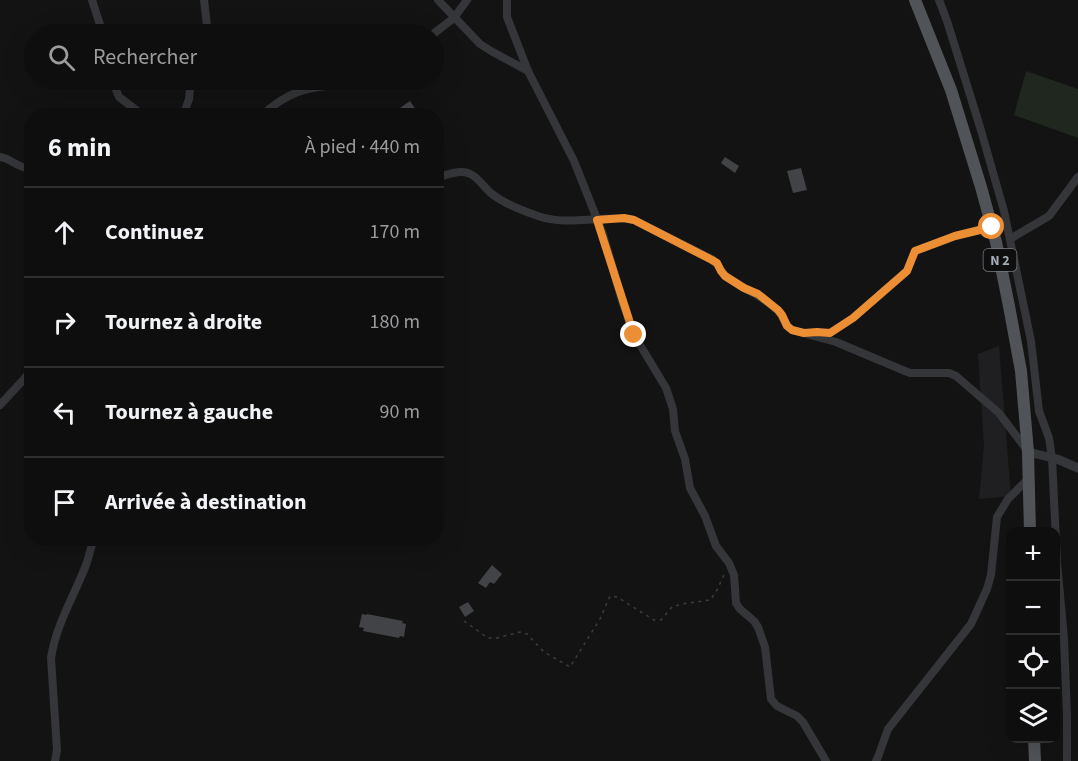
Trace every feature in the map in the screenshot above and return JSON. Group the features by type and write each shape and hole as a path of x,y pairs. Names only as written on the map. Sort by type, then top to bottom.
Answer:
{"main road":[{"name":"N 2","path":"915,0 951,90 992,227 1021,371 1028,452 1030,527"},
{"path":"1034,743 1035,761"}],"street":[{"path":"92,0 100,24"},
{"path":"204,0 207,24"},
{"path":"438,0 480,44 528,71"},
{"path":"444,26 454,18 467,0"},
{"path":"507,0 507,17 528,71 574,161 597,220 634,335 666,388 673,409 675,431 685,459 690,488 705,516 716,546 734,574 736,603 754,621 762,637 771,699 777,706 797,716 803,722 826,761"},
{"path":"939,0 1004,211 1031,340 1039,411 1049,438 1064,638 1067,761"},
{"path":"116,90 119,98 133,108"},
{"path":"186,108 189,90"},
{"path":"270,108 303,90"},
{"path":"0,157 24,168"},
{"path":"444,176 456,172 468,173 491,194 550,219 624,218 634,220 717,263 725,276 758,294 778,310 787,326 792,330 836,342 905,372 949,373 956,376 999,413 1028,452 1078,468"},
{"path":"1010,239 1049,216 1078,177"},
{"path":"804,333 830,333 853,318 907,271 915,251 955,236 992,227"},
{"path":"0,405 24,379"},
{"path":"876,761 888,729 971,624 991,575 997,517 1008,499 1029,478"},
{"path":"55,761 57,750 51,658 53,644 92,546"}],"path":[{"path":"464,621 488,638 520,632 527,634 544,652 570,667 600,619 610,596 617,597 654,620 661,620 672,607 710,600 729,563"}],"shaded area":[{"path":"1026,71 1078,89 1078,138 1014,115"},
{"path":"999,346 1011,496 979,499 984,446 978,354"}],"building":[{"path":"410,101 415,108 400,108"},
{"path":"725,157 739,166 735,173 721,163"},
{"path":"801,168 807,190 793,193 787,171"},
{"path":"492,565 502,574 494,584 490,582 486,588 478,583"},
{"path":"468,602 474,611 465,617 459,607"},
{"path":"362,614 403,621 402,623 406,624 404,637 363,631 364,628 359,627"}],"route":[{"path":"634,335 597,220 624,218 634,220 712,260 717,263 725,276 758,294 778,310 787,326 792,330 804,333 830,333 853,318 907,271 915,251 955,236 992,227"}]}
